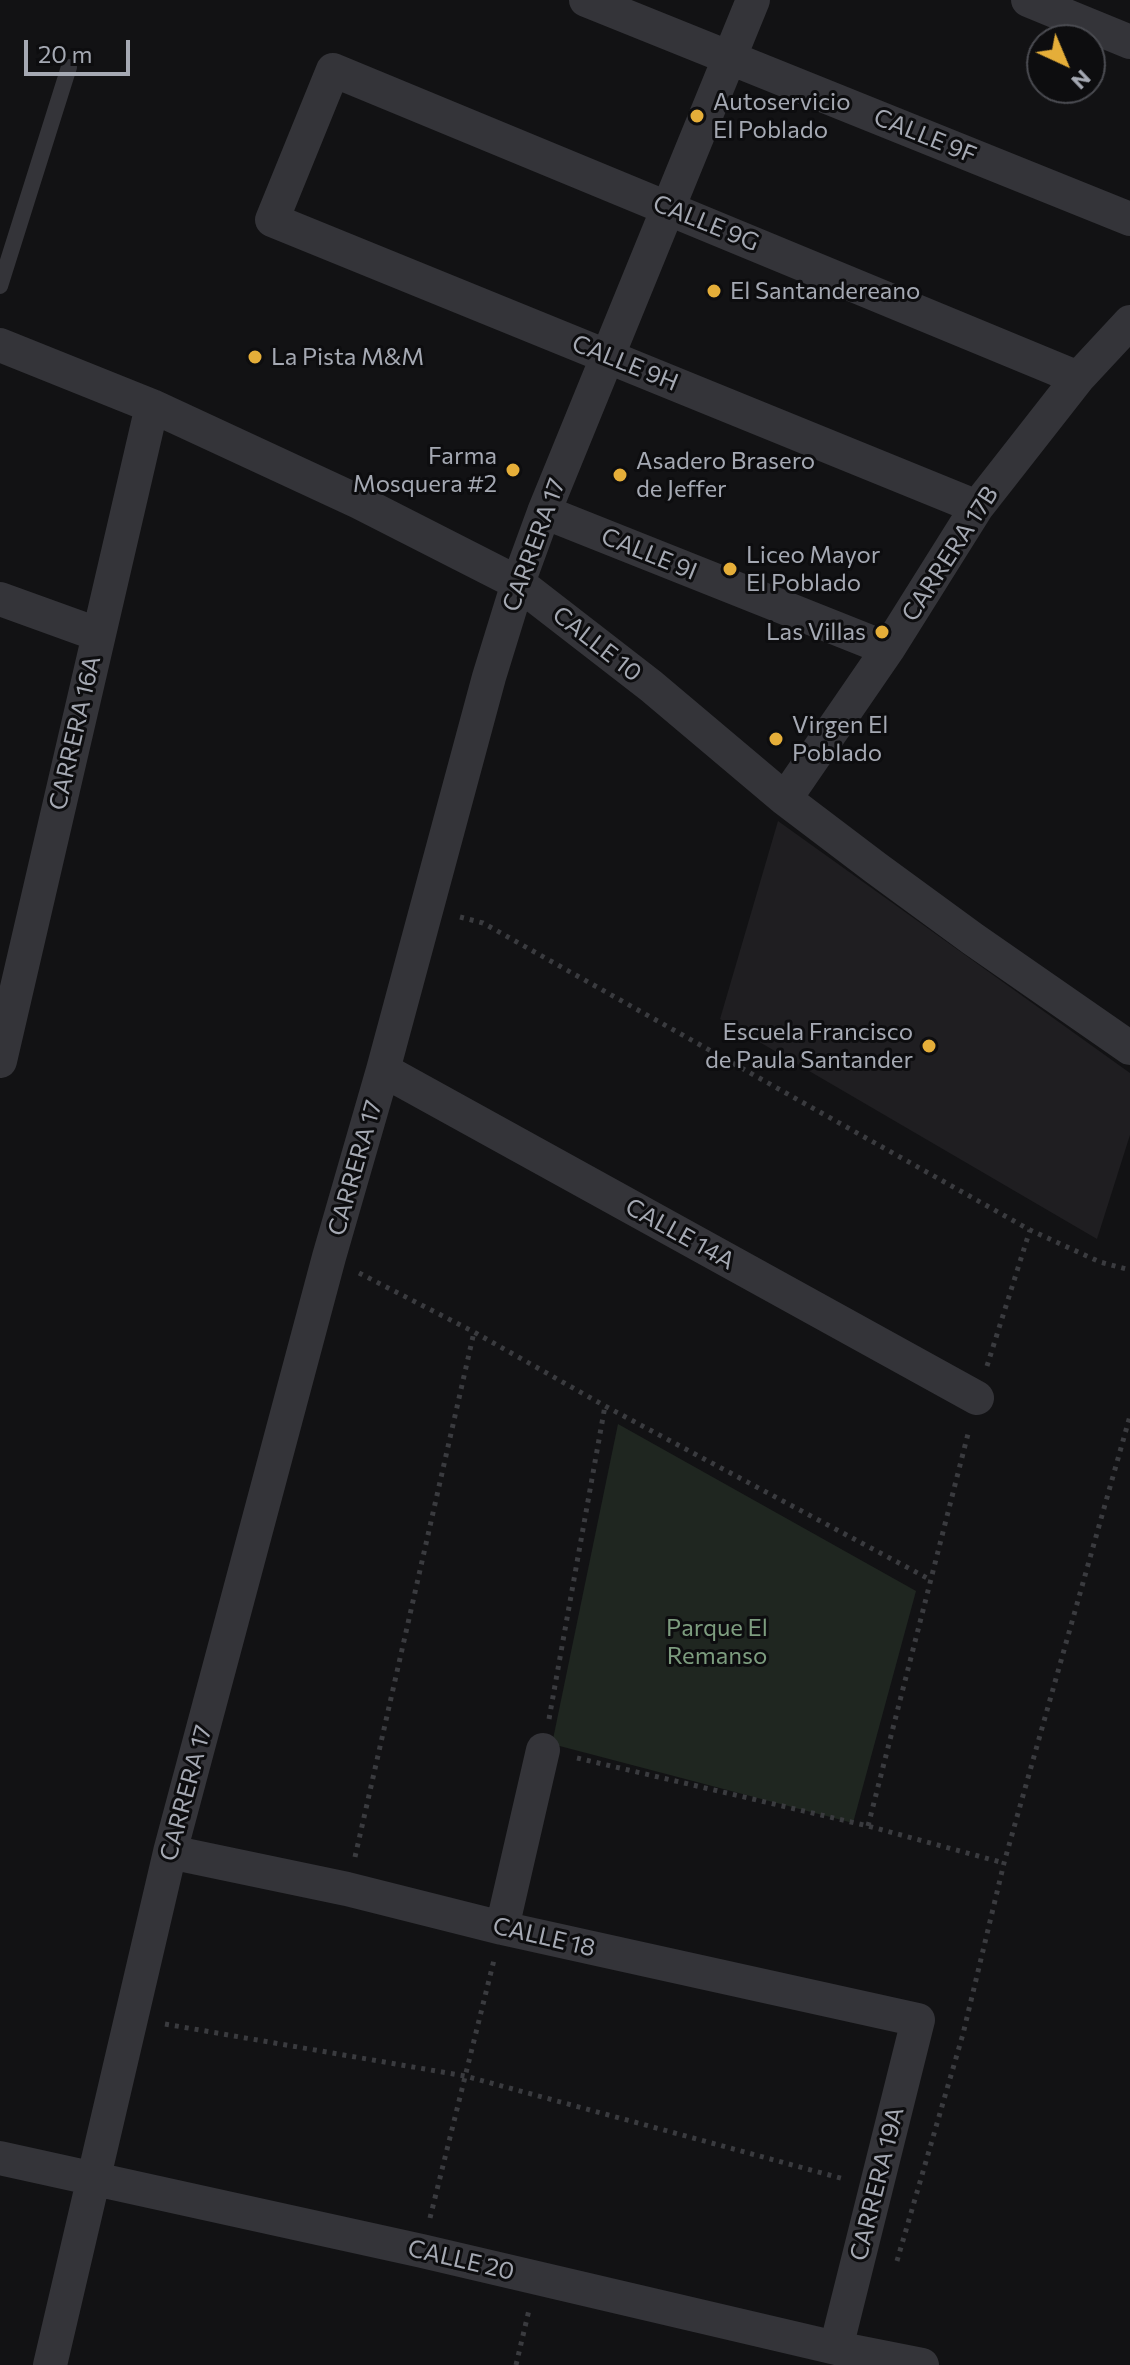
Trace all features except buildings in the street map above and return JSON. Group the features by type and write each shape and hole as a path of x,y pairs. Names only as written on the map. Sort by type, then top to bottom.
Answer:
{"street":[{"name":"CALLE 9F","path":"586,0 1130,219"},
{"name":"CARRERA 17","path":"50,2365 170,1852 329,1257 489,677 544,512 753,0"},
{"path":"1028,0 1130,42"},
{"name":"CALLE 9G","path":"272,220 333,70 1078,378"},
{"name":"CALLE 9H","path":"272,220 977,507"},
{"name":"CARRERA 17B","path":"785,799 888,649 977,507 1078,378 1130,322"},
{"name":"CALLE 10","path":"0,345 152,406 359,502 518,583 651,686 785,799 961,931 1130,1048"},
{"name":"CARRERA 16A","path":"0,1061 152,406"},
{"name":"CALLE 9I","path":"544,512 888,649"},
{"path":"0,599 97,634"},
{"name":"CALLE 14A","path":"383,1070 977,1398"},
{"path":"502,1928 543,1750"},
{"name":"CALLE 18","path":"170,1852 347,1889 502,1928 918,2020"},
{"name":"CARRERA 19A","path":"836,2348 918,2020"},
{"name":"CALLE 20","path":"0,2158 922,2365"}],"lane":[{"path":"0,286 69,67"}],"path":[{"path":"427,907 483,923 1030,1230 1100,1262 1130,1270"},
{"path":"868,1826 977,1398 1030,1230"},
{"path":"329,1257 474,1332 605,1406 929,1579"},
{"path":"347,1889 474,1332"},
{"path":"605,1406 543,1750 868,1826 1004,1863"},
{"path":"897,2263 963,2034 1004,1863 1130,1416"},
{"path":"422,2251 502,1928"},
{"path":"131,2018 465,2076 876,2188"},
{"path":"516,2365 537,2278"}],"shaded area":[{"name":"Escuela Francisco de Paula Santander","path":"778,821 1130,1073 1130,1135 1097,1239 720,1019"}],"green space":[{"name":"Parque El Remanso","path":"618,1424 916,1591 853,1823 552,1744"}],"place":[{"name":"Autoservicio El Poblado","path":"697,116"},
{"name":"El Santandereano","path":"714,291"},
{"name":"La Pista M&M","path":"255,357"},
{"name":"Farma Mosquera #2","path":"513,470"},
{"name":"Asadero Brasero de Jeffer","path":"620,475"},
{"name":"Liceo Mayor El Poblado","path":"730,569"},
{"name":"Las Villas","path":"882,632"},
{"name":"Virgen El Poblado","path":"776,739"},
{"name":"Escuela Francisco de Paula Santander","path":"929,1046"}]}
